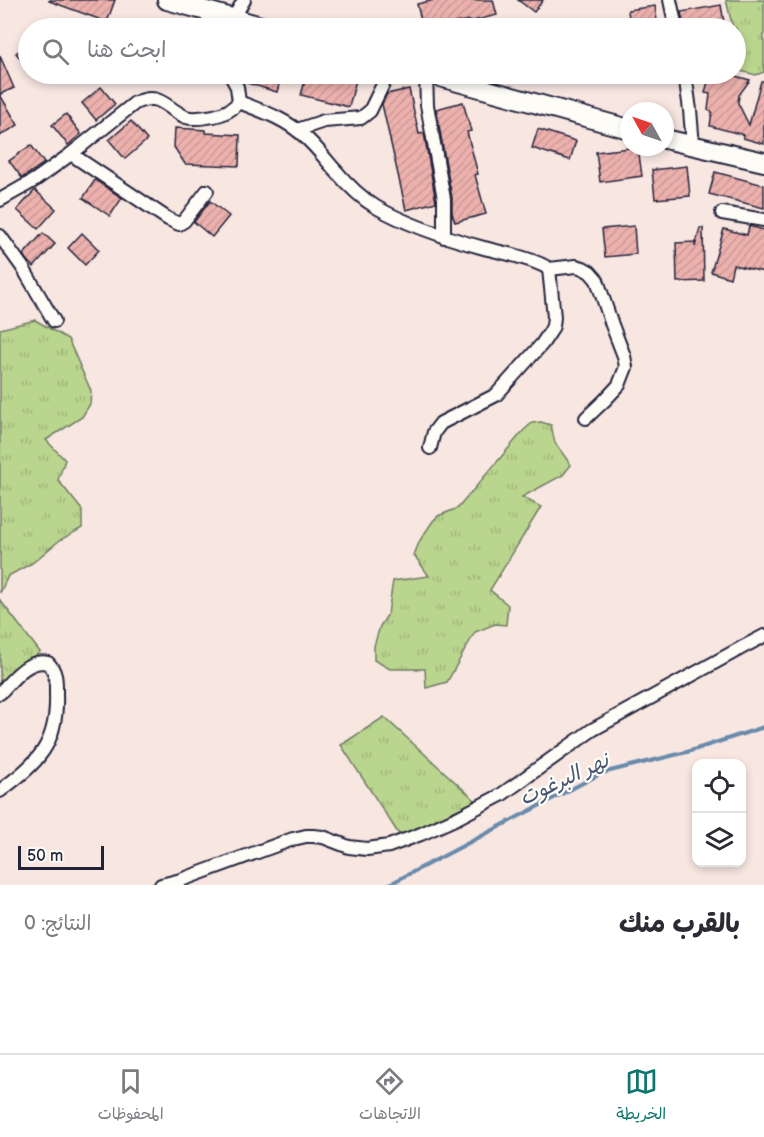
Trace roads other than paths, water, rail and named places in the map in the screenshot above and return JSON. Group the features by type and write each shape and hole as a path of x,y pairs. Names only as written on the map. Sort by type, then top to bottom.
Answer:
{"main road":[{"path":"167,0 216,18"},
{"path":"465,84 620,127"},
{"path":"674,141 764,162"}],"street":[{"path":"235,18 244,0"},
{"path":"670,0 674,18"},
{"path":"235,84 239,102"},
{"path":"297,130 324,121 361,118 370,111 383,84"},
{"path":"428,84 427,105 444,199 444,237"},
{"path":"686,84 693,146"},
{"path":"0,200 35,180 143,99 159,100 188,118 199,119 228,112 239,102"},
{"path":"239,102 279,119 297,130 307,138 337,173 375,206 417,227 444,237 513,255 544,265 549,269 576,266 583,267 590,272 597,280 626,367 619,385 586,418"},
{"path":"71,154 179,224 184,221 207,191"},
{"path":"722,213 764,220"},
{"path":"0,236 23,268 54,321"},
{"path":"430,448 434,432 441,423 496,395 550,332 554,317 549,269"},
{"path":"161,885 306,836 323,837 349,847 367,849 389,846 421,834 501,795 592,730 764,636"},
{"path":"0,693 32,664 48,663 55,674 57,712 44,752 0,791"}],"waterway":[{"name":"نهر البرغوت","path":"388,885 602,773 687,752 764,727"}]}
